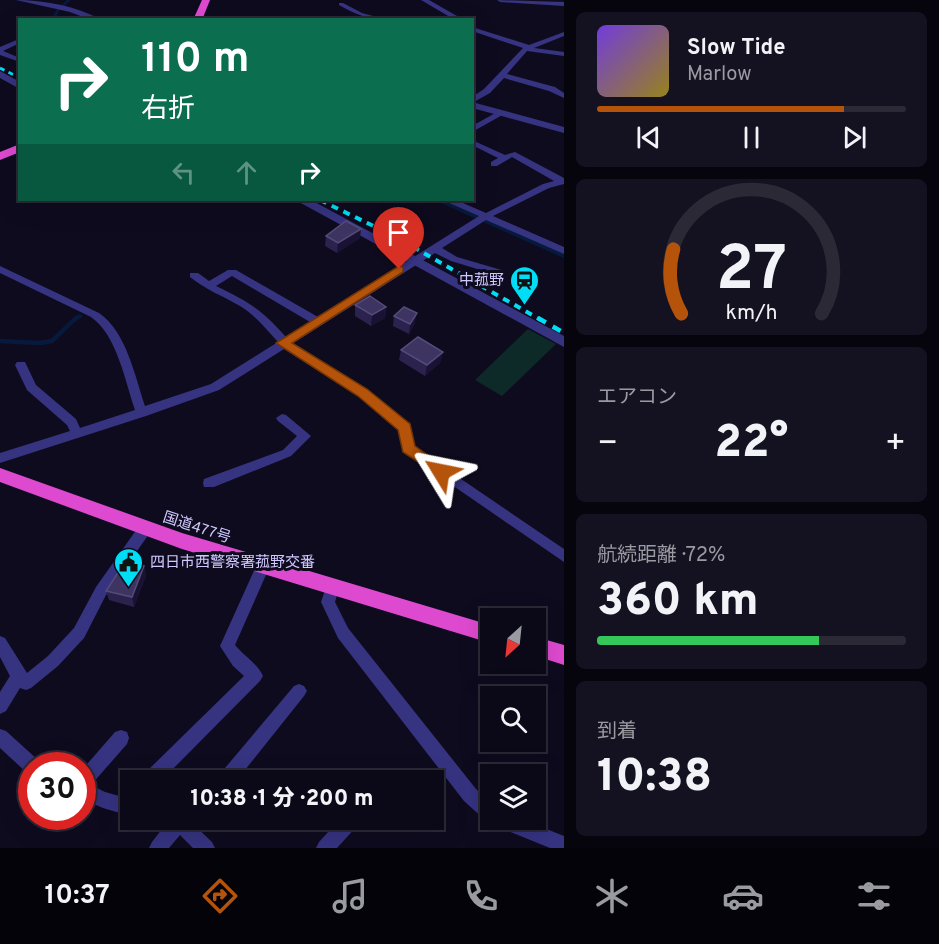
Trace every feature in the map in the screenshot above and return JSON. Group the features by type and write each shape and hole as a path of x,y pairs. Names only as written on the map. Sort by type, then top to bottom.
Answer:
{"highway":[{"path":"198,18 206,0"},
{"path":"0,157 18,148"},
{"name":"国道477号","path":"0,475 73,505 144,530 262,568 480,631"},
{"path":"546,650 564,656"}],"street":[{"path":"19,0 71,8 94,18"},
{"path":"350,0 341,4 360,14 377,18"},
{"path":"424,0 456,18"},
{"path":"500,0 564,4"},
{"path":"474,30 527,48 564,54"},
{"path":"474,101 487,91 527,48 564,34"},
{"path":"0,52 18,42"},
{"path":"0,52 18,60"},
{"path":"0,74 18,85"},
{"path":"502,75 552,89 564,96"},
{"path":"474,104 564,130"},
{"path":"474,129 502,113"},
{"path":"474,142 505,158"},
{"path":"494,164 512,154 562,181"},
{"path":"0,458 215,387 482,218 562,181"},
{"path":"305,201 564,342"},
{"path":"452,201 482,218 564,251"},
{"path":"434,248 454,259 501,273"},
{"path":"0,270 105,322 115,338 142,413"},
{"path":"208,286 232,272 317,321"},
{"path":"194,275 208,286 252,310 282,343 362,393 405,428 408,448 564,556"},
{"path":"21,365 31,387 72,422 77,434"},
{"path":"209,483 287,453 305,436 282,418"},
{"path":"0,643 26,683 53,661 80,633 101,591 144,530"},
{"path":"160,770 255,676 238,661 227,646 262,568"},
{"path":"332,588 328,602 343,633 470,795 480,804"},
{"path":"2,700 20,676"},
{"path":"234,770 299,691"},
{"path":"0,737 18,753"},
{"path":"96,767 121,738"},
{"path":"96,797 120,804"},
{"path":"158,848 170,830"},
{"path":"187,830 206,848"},
{"path":"325,848 342,830"},
{"path":"526,830 564,845"}],"green space":[{"path":"528,329 556,344 502,396 475,380"}],"building":[{"path":"346,221 361,229 338,243 326,236"},
{"path":"370,296 386,307 372,315 355,305"},
{"path":"404,307 417,313 410,324 394,316"},
{"path":"418,337 443,352 427,365 401,350"},
{"path":"127,559 144,566 132,597 106,591"}],"waterway":[{"path":"54,18 58,10 69,0"},
{"path":"441,201 564,256"},
{"path":"74,320 80,316"},
{"path":"0,341 40,343 52,341 76,318"}],"railway":[{"path":"0,68 18,77"},
{"path":"322,201 392,235 541,320"},
{"path":"538,318 564,333"}],"place":[{"name":"中菰野","path":"525,306"},
{"name":"四日市西警察署菰野交番","path":"129,588"}],"route":[{"path":"399,269 282,343 362,393 405,428 408,448 441,472"}]}
